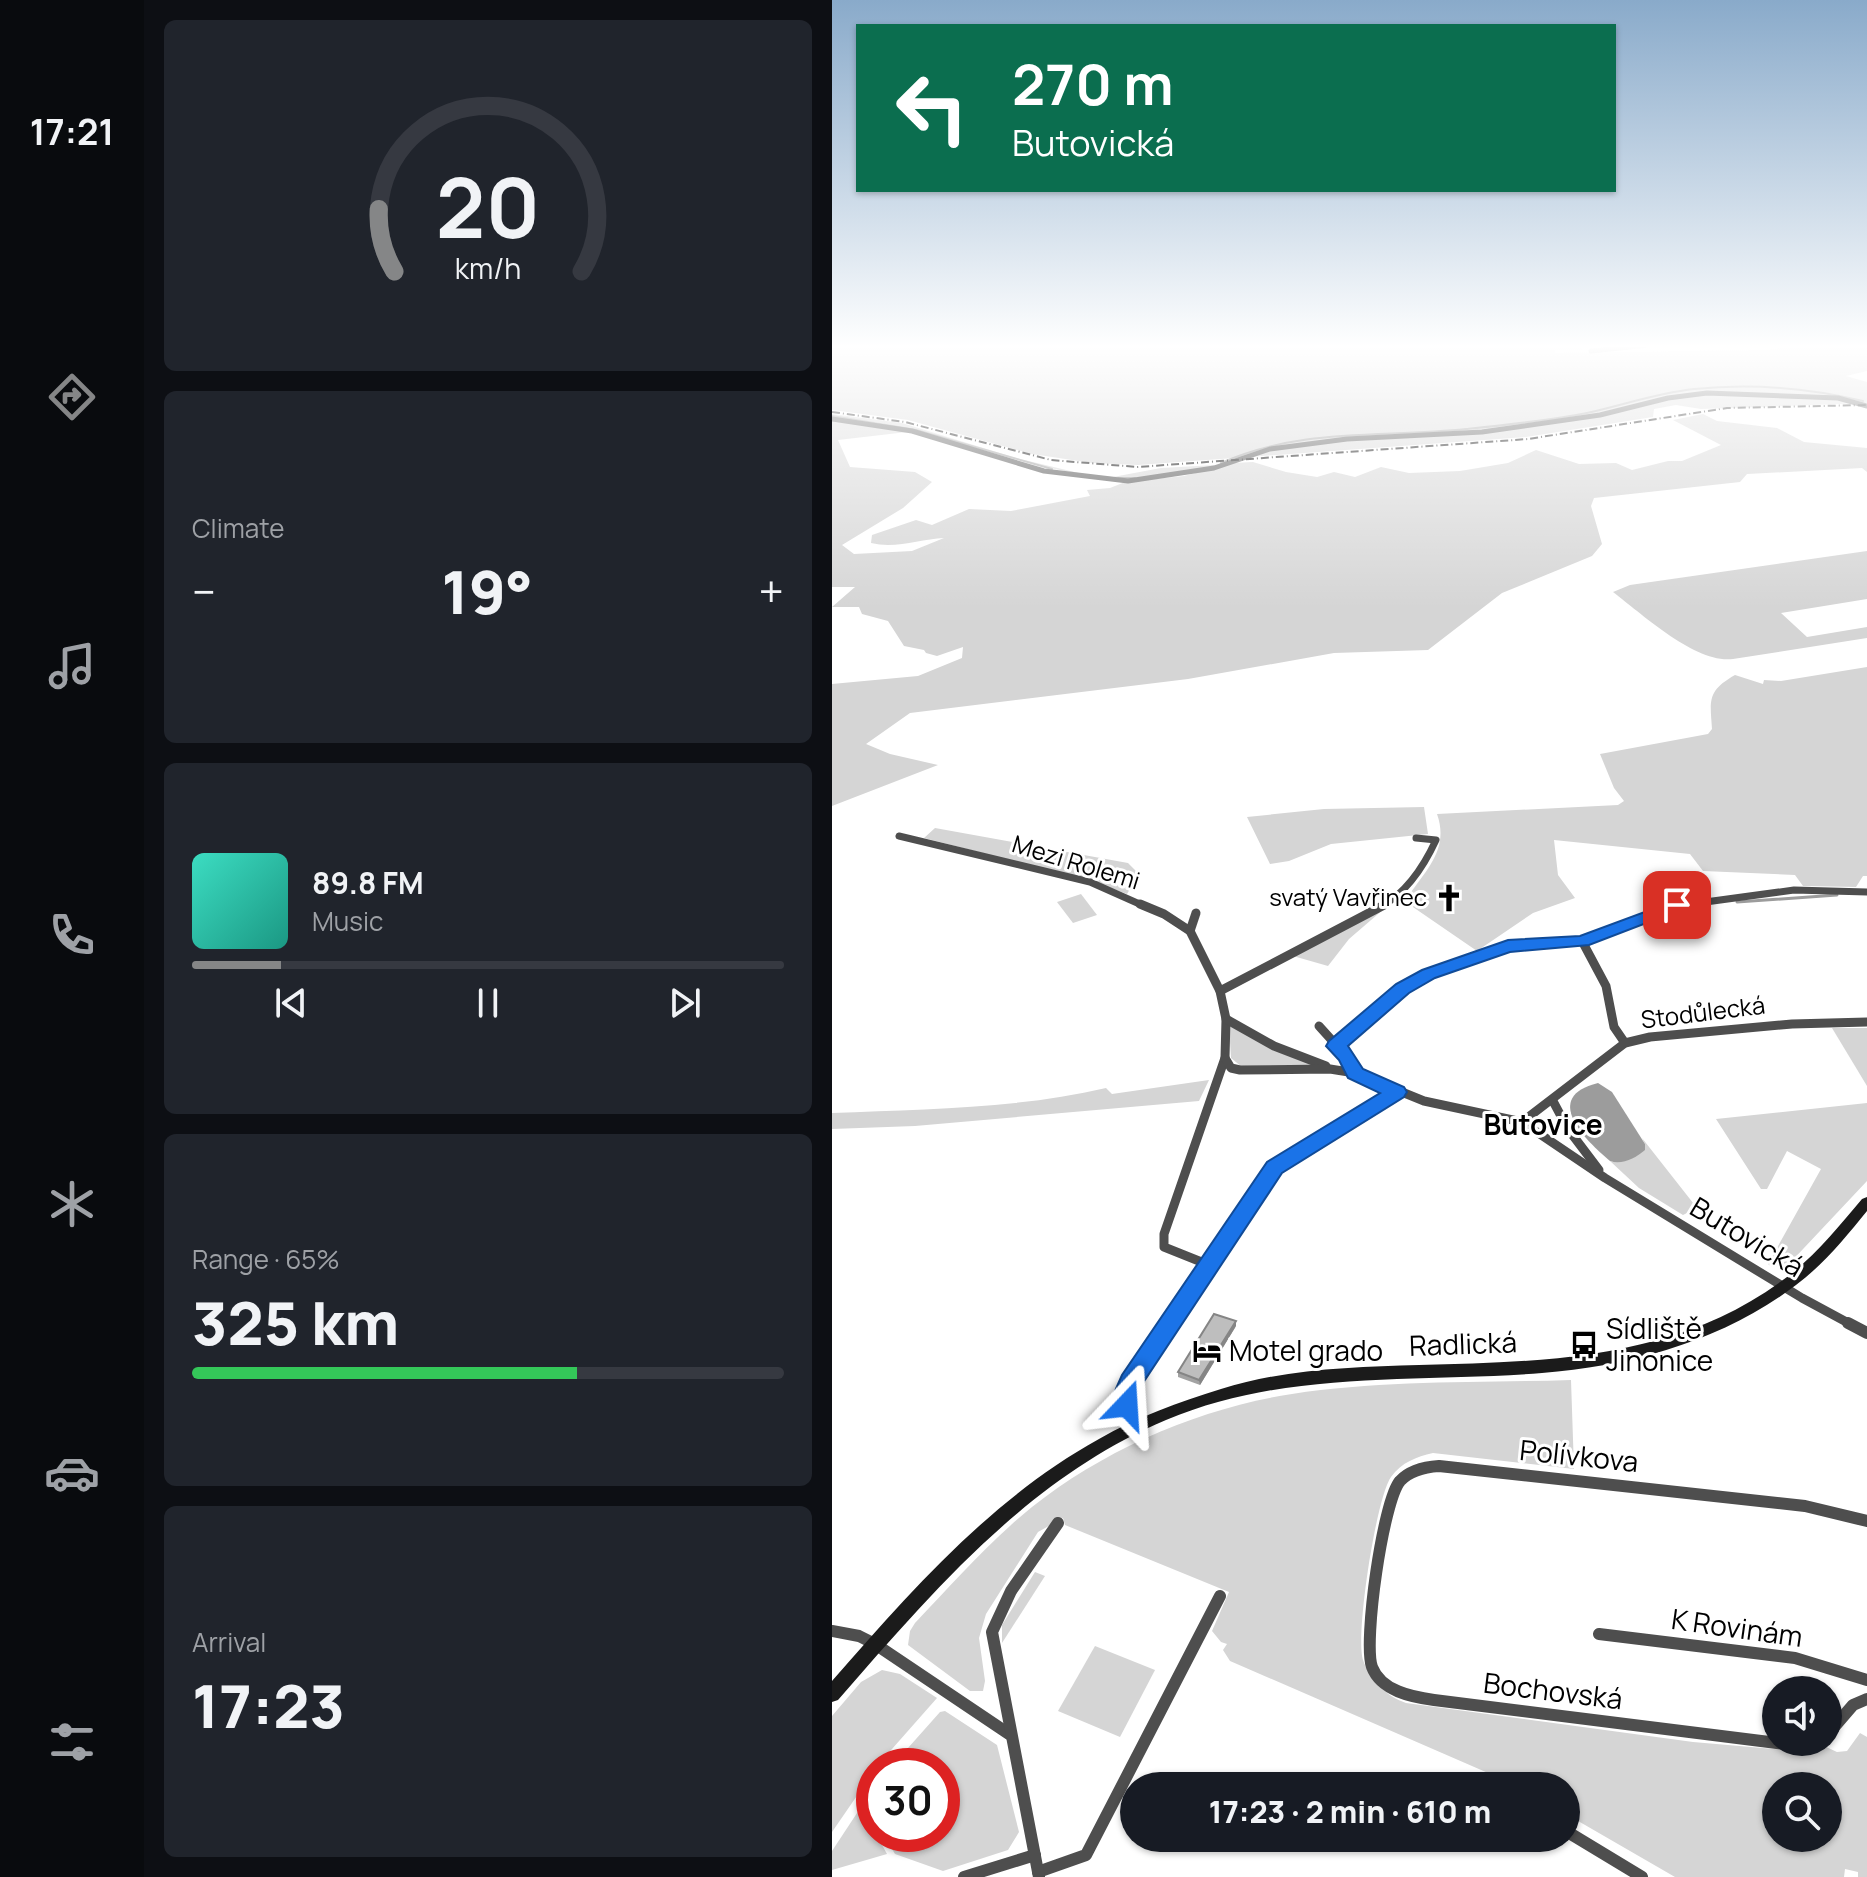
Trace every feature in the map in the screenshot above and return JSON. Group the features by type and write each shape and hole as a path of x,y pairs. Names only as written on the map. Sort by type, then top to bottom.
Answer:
{"main road":[{"name":"Radlická","path":"832,1694 913,1600 1001,1513 1047,1478 1132,1429 1186,1406 1274,1382 1343,1374 1536,1368 1630,1354 1726,1319 1784,1287 1824,1252 1867,1202"}],"street":[{"path":"917,433 1044,471 1128,481 1214,468 1241,456 1270,449 1347,439 1471,433"},
{"name":"Mezi Rolemi","path":"899,836 1090,882 1164,914 1190,931"},
{"path":"1220,991 1396,898 1425,863 1436,840 1416,838"},
{"path":"1336,1046 1402,989 1428,974 1508,946 1582,941 1677,905 1794,890 1867,892"},
{"path":"1196,913 1190,931 1220,991 1226,1019 1225,1058 1164,1234 1164,1247 1209,1265"},
{"path":"1582,941 1606,986 1614,1027 1625,1043"},
{"path":"1226,1019 1274,1046 1330,1069"},
{"name":"Stodůlecká","path":"1522,1122 1625,1043 1650,1037 1792,1024 1867,1022"},
{"path":"1319,1026 1347,1057 1355,1073"},
{"name":"Butovická","path":"1225,1058 1231,1068 1240,1070 1330,1069 1355,1073 1396,1092 1449,1108 1522,1122 1605,1178 1784,1287 1867,1333"},
{"path":"1132,1429 1126,1399 1128,1387 1274,1167 1396,1092"},
{"name":"Butovická","path":"1553,1101 1568,1129 1605,1178"},
{"name":"Polívkova","path":"1375,1591 1394,1489 1411,1473 1431,1467 1805,1506 1867,1521"},
{"path":"1058,1523 1037,1551 994,1625 993,1648 1039,1875 1052,1865 1068,1866 1086,1855 1220,1596"},
{"name":"Bochovská","path":"1375,1591 1368,1653 1377,1675 1400,1693 1462,1704 1762,1741"},
{"path":"832,1631 859,1636 875,1644 1009,1734"},
{"name":"K Rovinám","path":"1599,1634 1795,1658 1867,1680"},
{"path":"1842,1718 1853,1705 1867,1699"},
{"path":"1580,1839 1642,1877"},
{"path":"964,1877 1035,1855"}],"shaded area":[{"path":"832,433 902,433 838,440 850,467 915,472 932,482 903,508 842,545 854,554 912,551 944,538 899,544 871,543 872,535 916,520 932,525 969,509 1011,511 1090,496 1087,490 1110,488 1125,482 1184,476 1233,463 1253,462 1317,477 1334,472 1355,477 1381,467 1409,473 1460,471 1508,463 1536,450 1579,464 1616,463 1632,470 1668,461 1682,461 1721,445 1697,433 1786,433 1804,442 1867,448 1867,472 1862,468 1747,474 1740,482 1594,498 1591,506 1602,544 1592,556 1502,593 1428,650 1334,653 1188,679 910,713 866,744 890,754 938,765 832,806 832,684 918,676 962,658 963,647 937,656 926,653 904,646 888,621 862,614 859,607 832,607 855,587 832,587"},
{"path":"924,433 933,433 1016,458 1080,473 1045,467"},
{"path":"954,433 1554,433 1138,465 1092,463 1032,454"},
{"path":"1216,465 1191,472 1115,477 1161,468"},
{"path":"1867,551 1867,599 1781,613 1807,637 1867,627 1867,638 1733,659 1718,658 1703,654 1670,636 1613,592 1630,585"},
{"path":"1867,667 1867,876 1863,876 1856,887 1803,886 1795,875 1703,871 1690,854 1554,840 1558,875 1575,898 1533,913 1477,951 1410,905 1415,904 1415,899 1409,899 1409,895 1435,857 1438,847 1440,826 1437,814 1618,805 1624,801 1614,788 1600,754 1708,734 1712,729 1712,697 1719,686 1735,675 1763,684 1764,680 1781,681"},
{"path":"1424,807 1428,834 1331,844 1289,861 1270,864 1247,817 1324,809"},
{"path":"935,828 1128,863 1139,874 1127,894 1092,881 924,838"},
{"path":"1081,894 1097,915 1073,923 1057,902"},
{"path":"1385,908 1349,939 1328,966 1293,956"},
{"path":"1229,1025 1322,1067 1242,1067 1231,1058"},
{"path":"1832,1028 1867,1028 1867,1086"},
{"path":"1209,1080 1199,1101 915,1126 832,1129 832,1113 1004,1104 1106,1088 1112,1094"},
{"path":"1598,1083 1612,1092 1645,1144 1645,1150 1633,1158 1610,1161 1580,1131 1573,1119 1570,1108 1572,1098 1581,1090"},
{"path":"1867,1103 1867,1181 1788,1265 1772,1267 1768,1264 1821,1169 1787,1151 1767,1189 1761,1189 1716,1119"},
{"path":"1642,1138 1697,1208 1683,1215 1639,1188 1610,1161 1645,1144"},
{"path":"1571,1380 1574,1469 1433,1453 1400,1467 1391,1477 1379,1511 1364,1597 1361,1646 1363,1660 1374,1681 1385,1692 1406,1703 1693,1742 1762,1748 1762,1756 1842,1756 1842,1752 1847,1751 1860,1733 1867,1737 1867,1877 1858,1877 1858,1872 1845,1869 1844,1877 1675,1877 1580,1822 1580,1772 1486,1772 1230,1661 1223,1650 1227,1644 1221,1642 1212,1631 1229,1592 1065,1525 1063,1518 1038,1532 986,1614 979,1638 985,1681 983,1691 970,1691 908,1645 915,1623 1016,1520 1060,1486 1122,1449 1189,1421 1257,1400 1396,1384"},
{"path":"1035,1572 1045,1576 1002,1643 1002,1625"},
{"path":"1095,1646 1155,1670 1120,1737 1058,1711"},
{"path":"882,1670 900,1674 937,1698 893,1748 856,1748 856,1797 832,1832 832,1716 861,1682"},
{"path":"945,1711 997,1745 1019,1832 1008,1850 943,1871 894,1852 960,1852 960,1748 908,1748 940,1712"},
{"path":"856,1815 856,1852 887,1854 832,1870 832,1851"}],"building":[{"name":"Motel grado","path":"1214,1314 1236,1321 1199,1380 1178,1372"}],"waterway":[{"path":"925,433 1052,469"},
{"path":"1221,463 1282,444 1312,439 1420,433"},
{"path":"1118,478 1135,478"},
{"path":"1737,902 1837,895"}],"railway":[{"path":"946,433 1051,460 1137,467 1528,439 1569,433"}],"place":[{"name":"svatý Vavřinec","path":"1449,898"},
{"name":"Sídliště Jinonice","path":"1584,1345"},
{"name":"Motel grado","path":"1207,1351"}],"district":[{"name":"Butovice","path":"1543,1125"}],"route":[{"path":"1127,1405 1126,1393 1131,1382 1274,1167 1396,1092 1355,1073 1347,1057 1336,1046 1402,989 1428,974 1508,946 1582,941 1677,905"}]}
